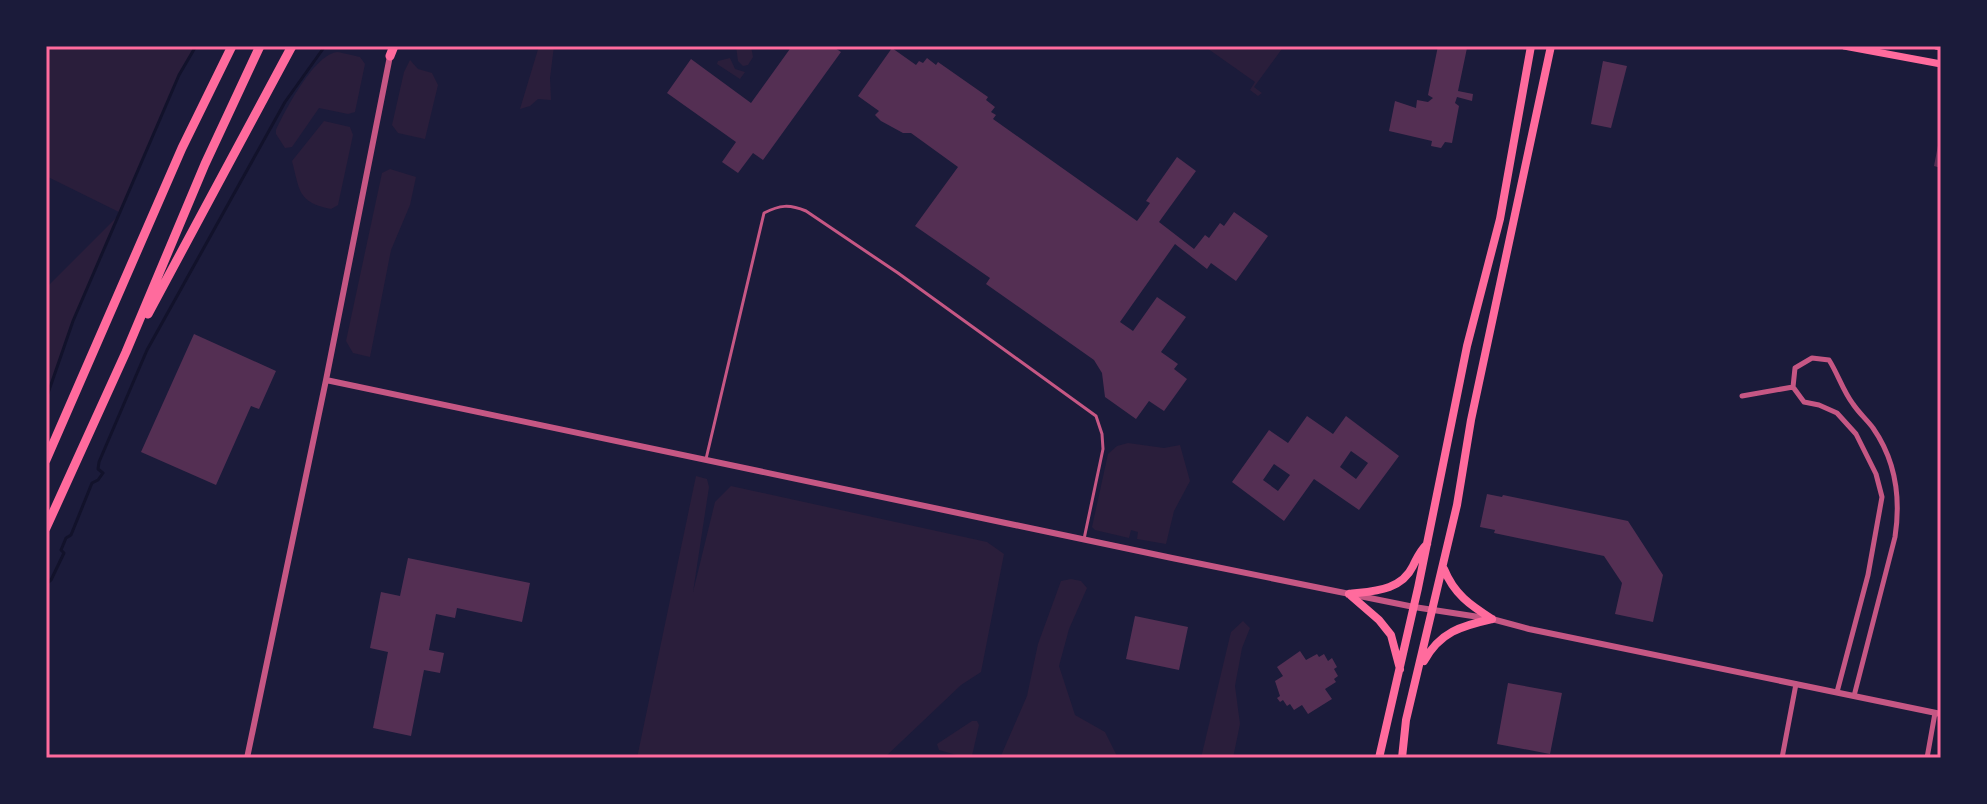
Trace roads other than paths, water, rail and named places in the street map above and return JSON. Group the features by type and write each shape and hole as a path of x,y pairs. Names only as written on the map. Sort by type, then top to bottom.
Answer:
{"highway":[{"path":"46,460 182,148 232,46"},
{"path":"46,528 260,46"},
{"path":"126,352 292,46"}],"main road":[{"path":"1379,758 1428,543 1467,346 1500,219 1531,46"},
{"path":"1402,758 1406,720 1444,569 1463,478 1471,420 1551,46"},
{"path":"1844,46 1941,64"},
{"path":"1349,594 1390,587 1404,579 1417,554 1428,543"},
{"path":"1444,569 1450,584 1462,599 1492,619"},
{"path":"1349,594 1391,635 1400,669"},
{"path":"1418,672 1446,633 1492,619"}],"street":[{"path":"247,758 391,49"},
{"path":"1837,692 1868,575 1882,497 1876,474 1856,434 1837,413 1804,402 1793,387 1795,368 1812,358 1829,360 1853,405 1882,442 1898,492 1895,537 1854,696"},
{"path":"326,380 1349,594 1492,619 1938,714 1927,758"},
{"path":"1742,396 1793,387"},
{"path":"1782,758 1796,684"}],"lane":[{"path":"706,459 764,213 783,205 792,205 806,211 898,273 1096,416 1103,449 1084,539"}],"waterway":[{"path":"46,399 73,321 179,75 196,46"},
{"path":"46,584 64,553 61,550 66,538 71,535 92,483 103,473 98,469 99,462 147,350 285,102 325,46"}]}
